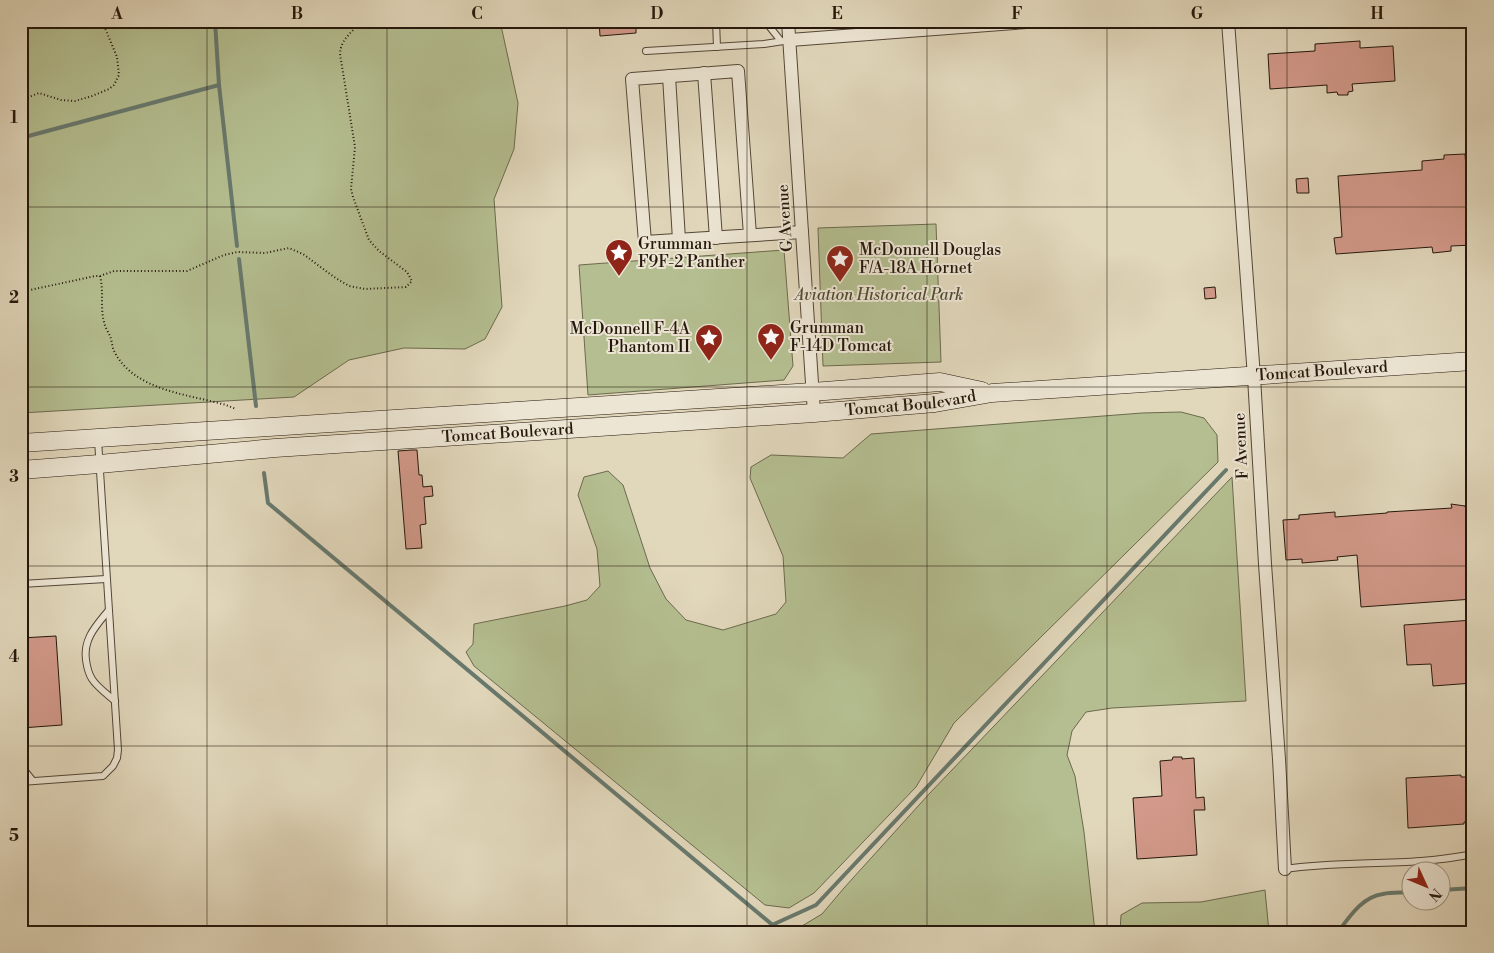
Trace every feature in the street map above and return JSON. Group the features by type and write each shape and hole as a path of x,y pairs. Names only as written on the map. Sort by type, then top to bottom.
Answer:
{"main road":[{"name":"Tomcat Boulevard","path":"21,470 283,447 814,413 936,403 992,393 1473,361"},
{"name":"Tomcat Boulevard","path":"21,443 812,392 940,382 992,393"}],"street":[{"name":"G Avenue","path":"788,21 785,40 802,232 814,413"},
{"path":"785,40 1040,21"},
{"name":"F Avenue","path":"1228,21 1254,377 1264,564 1279,759 1285,869"},
{"path":"750,235 738,70 632,79 644,242 802,232"},
{"path":"704,73 716,238"},
{"path":"670,76 679,240"}],"lane":[{"path":"716,21 717,47"},
{"path":"765,21 785,40"},
{"path":"646,51 764,44 785,40"},
{"path":"21,782 103,776 114,766 117,758 98,438"},
{"path":"21,584 106,579"},
{"path":"108,611 92,630 86,642 85,654 87,670 92,679 114,701"},
{"path":"21,766 33,781"},
{"path":"1285,869 1333,864 1407,862 1455,858 1473,854"}],"path":[{"path":"21,100 39,93 61,100 75,101 92,96 114,85 119,75 117,57 102,21"},
{"path":"21,292 100,276 114,271 187,271 224,255 237,252 265,253 289,248 303,254 349,286 378,290 406,287 412,282 407,272 379,251 369,240 351,189 355,147 340,54 346,37 359,21"},
{"path":"100,276 104,322 114,350 127,368 155,386 236,409"}],"green space":[{"path":"21,21 500,21 518,103 514,149 494,199 502,307 485,339 465,349 404,348 349,360 294,397 21,413"},
{"name":"Aviation Historical Park","path":"936,224 941,362 823,366 818,228"},
{"name":"Aviation Historical Park","path":"784,250 793,366 784,380 588,395 579,265"},
{"path":"1181,412 1204,418 1217,435 1218,462 954,723 916,787 814,893 789,908 765,905 474,666 466,652 473,644 474,624 587,600 600,586 597,549 578,495 584,477 608,471 623,485 650,568 666,599 686,620 723,630 776,614 786,602 783,556 750,478 751,467 771,455 843,458 871,434 1142,413"},
{"path":"1232,477 1246,701 1112,708 1086,712 1072,731 1067,755 1075,776 1084,832 1095,932 800,932 797,929 822,914 929,794"},
{"path":"1265,890 1269,932 1120,932 1121,915 1142,903 1201,902"}],"building":[{"path":"599,21 636,21 636,33 600,36"},
{"path":"1360,41 1360,48 1393,46 1395,81 1352,84 1353,91 1348,92 1348,95 1338,95 1337,92 1327,93 1327,85 1270,89 1268,54 1315,51 1315,44"},
{"path":"1465,154 1466,167 1473,167 1473,245 1451,246 1451,251 1433,253 1432,247 1336,254 1334,238 1342,237 1338,176 1422,170 1422,161 1444,159 1444,155"},
{"path":"1308,178 1309,193 1297,193 1296,179"},
{"path":"1215,287 1216,298 1205,299 1204,288"},
{"path":"417,450 419,475 422,475 423,487 432,486 433,496 424,497 426,524 420,525 422,548 406,549 398,451"},
{"path":"1451,504 1473,507 1473,599 1361,607 1357,555 1337,557 1338,560 1302,563 1302,559 1286,560 1283,520 1299,519 1299,515 1335,512 1335,517 1452,508"},
{"path":"1473,620 1473,683 1433,686 1431,664 1407,665 1404,625"},
{"path":"56,636 62,725 21,728 21,638"},
{"path":"1173,757 1182,757 1182,759 1194,758 1196,798 1204,797 1205,810 1194,810 1197,855 1137,859 1133,798 1162,796 1160,761 1172,760"},
{"path":"1461,775 1461,777 1468,777 1468,784 1473,784 1473,821 1464,822 1464,824 1408,828 1406,778"}],"waterway":[{"path":"215,21 219,85 237,246"},
{"path":"21,138 219,85"},
{"path":"239,259 256,406"},
{"path":"772,925 816,905 1226,470"},
{"path":"264,473 268,503 781,932"},
{"path":"1452,889 1473,888"},
{"path":"1338,932 1357,908 1369,899 1386,893 1402,892"}],"place":[{"name":"Grumman F9F-2 Panther","path":"619,277"},
{"name":"McDonnell Douglas F/A-18A Hornet","path":"840,283"},
{"name":"Grumman F-14D Tomcat","path":"771,361"},
{"name":"McDonnell F-4A Phantom II","path":"709,362"}]}
